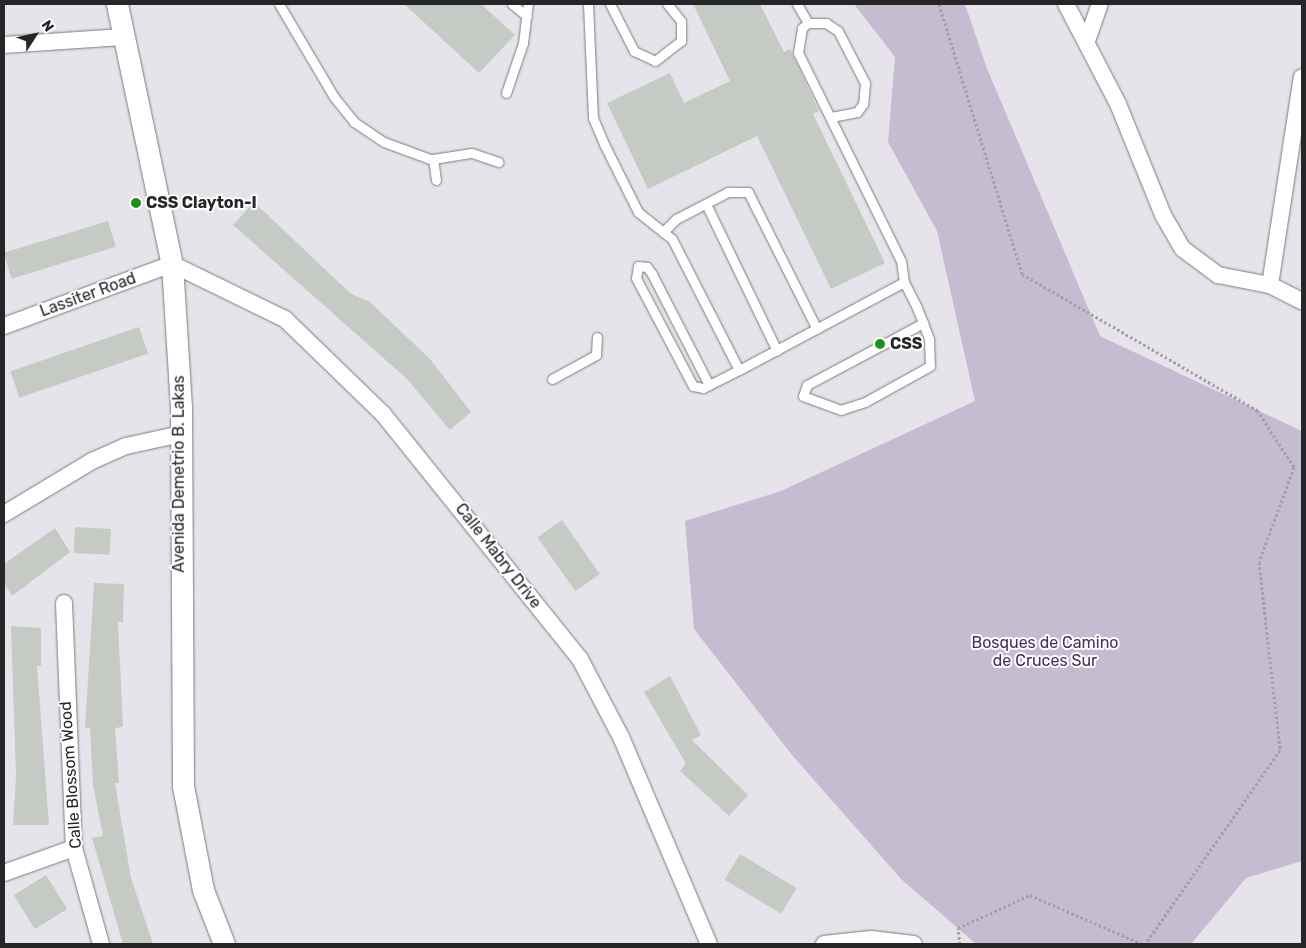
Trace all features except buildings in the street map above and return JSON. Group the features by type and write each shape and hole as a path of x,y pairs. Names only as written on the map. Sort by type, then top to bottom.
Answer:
{"street":[{"name":"Avenida Demetrio B. Lakas","path":"117,4 122,37 172,264 181,434 183,786 203,890 224,944"},
{"path":"1066,4 1087,41 1183,249 1218,275 1270,285 1302,301"},
{"path":"1087,41 1100,4"},
{"path":"4,45 122,37"},
{"path":"1270,285 1302,77"},
{"name":"Lassiter Road","path":"4,326 172,264"},
{"name":"Calle Mabry Drive","path":"172,264 285,319 383,414 580,659 603,699 709,944"},
{"path":"4,514 92,461 126,446 181,434"},
{"name":"Calle Blossom Wood","path":"64,603 74,848 100,944"},
{"path":"4,873 74,848"},
{"path":"824,944 871,939 914,944"}],"lane":[{"path":"280,4 334,97 354,122 384,142 430,160 472,153 498,162"},
{"path":"512,4 527,16"},
{"path":"506,93 523,43 528,4"},
{"path":"588,4 594,118 638,212 663,232 678,249 739,370"},
{"path":"610,4 634,51 655,61 681,41 681,21 667,4"},
{"path":"797,4 808,23"},
{"path":"832,117 857,112 863,104 865,83 838,31 826,24 808,23 802,28 798,53 832,117 901,261 904,282 923,323 932,351 930,366 865,402 841,410 803,396 807,384 923,323"},
{"path":"430,160 436,180"},
{"path":"663,232 728,192 748,192 817,329"},
{"path":"706,204 777,351"},
{"path":"709,385 652,274 647,267 638,266 636,278 688,379 700,389 709,385 777,351 904,282"},
{"path":"552,379 596,355 597,337"}],"path":[{"path":"939,4 1022,274 1256,410 1294,468 1259,562 1280,750 1144,944 1030,895 958,928 960,944"}],"green space":[{"name":"Bosques de Camino de Cruces Sur","path":"854,4 965,4 986,66 1100,336 1302,431 1302,861 1246,878 1191,944 976,944 901,879 792,755 694,629 685,521 781,491 975,401 937,231 888,142 895,57"}],"place":[{"name":"CSS Clayton-I","path":"136,203"},
{"name":"CSS","path":"880,344"}]}
